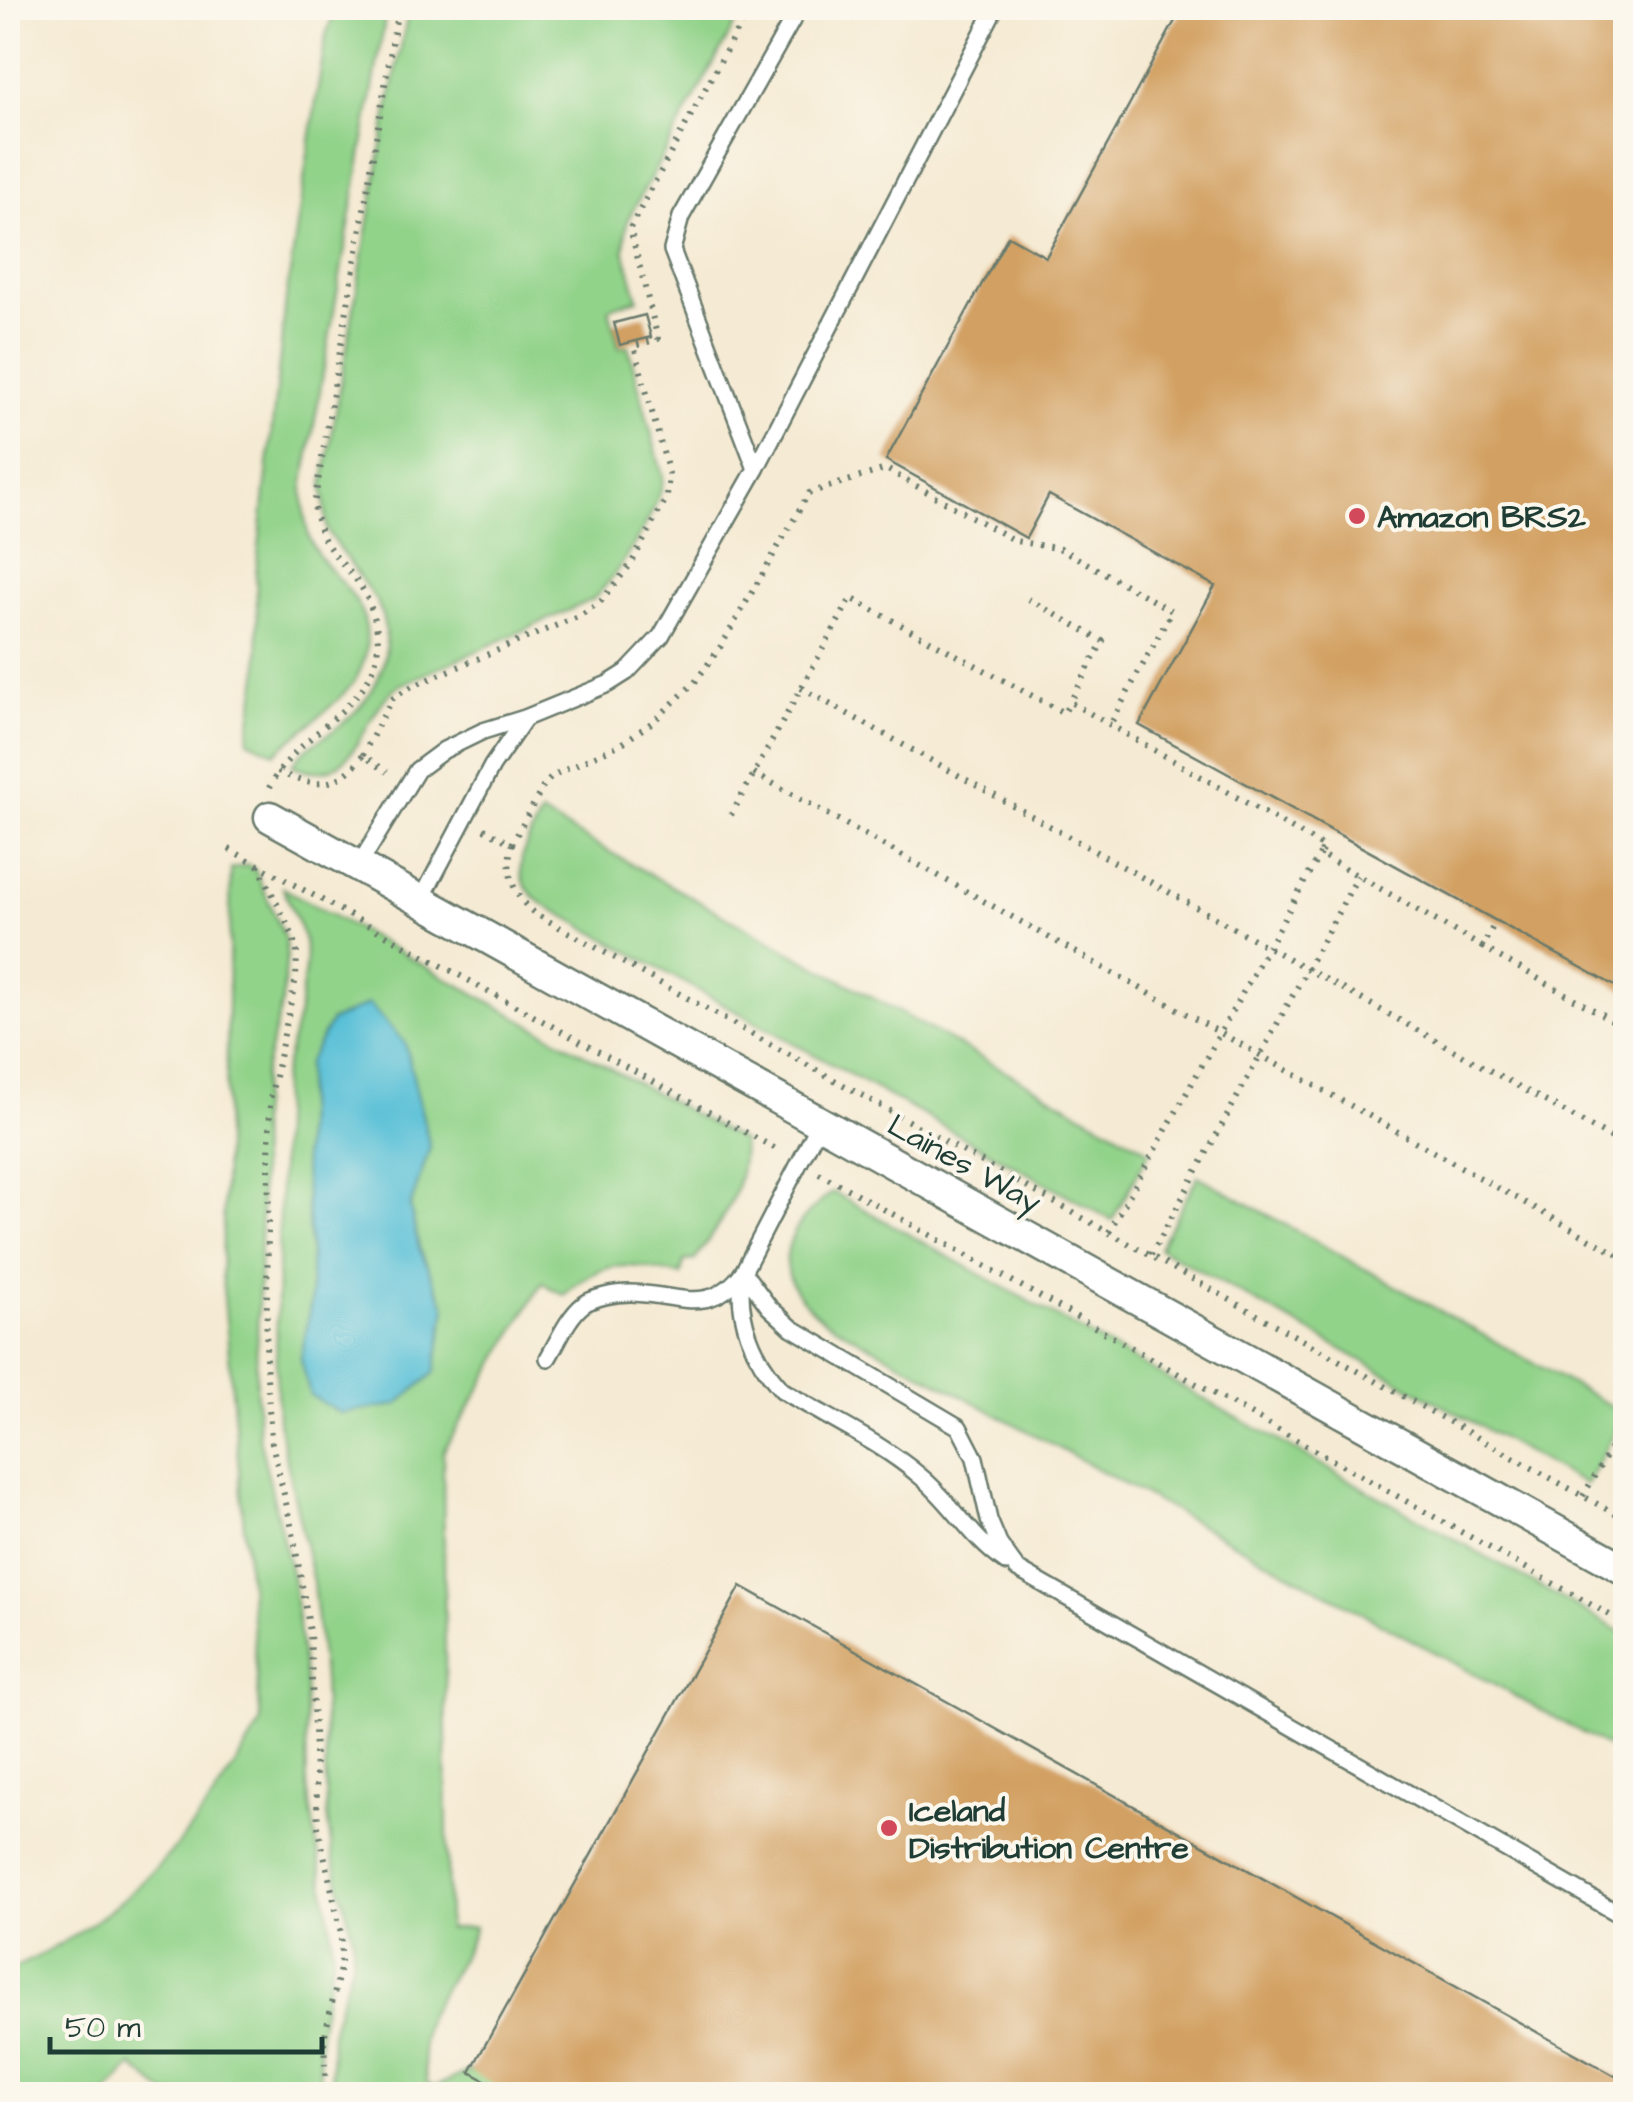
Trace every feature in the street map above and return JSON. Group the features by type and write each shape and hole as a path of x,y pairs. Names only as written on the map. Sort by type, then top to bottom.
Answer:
{"street":[{"name":"Laines Way","path":"266,811 624,1016 1626,1570"}],"lane":[{"path":"756,468 672,250 681,217 799,8"},
{"path":"359,865 417,770 444,750 483,731 608,684 644,657 662,636 756,468 995,8"},
{"path":"421,900 492,766 525,718"},
{"path":"548,1358 581,1306 594,1298 641,1291 709,1300 732,1288 820,1122"},
{"path":"743,1272 769,1308 792,1328 959,1426 975,1458 989,1520 999,1544 1017,1570"},
{"path":"743,1272 740,1288 744,1323 769,1376 782,1390 898,1459 922,1478 990,1552 1626,1918"}],"path":[{"path":"266,811 278,771 289,756 356,700 372,674 377,656 376,623 371,607 353,576 330,552 316,522 314,505 398,8"},
{"path":"278,771 299,782 321,784 347,773 363,755 392,700 406,689 580,615 601,601 631,564 667,497 670,474 634,346"},
{"path":"1110,725 1172,612 1060,549 1015,541 886,469 809,493 721,646 695,682 654,721 621,744 554,775 544,785 512,844 509,875 524,904 534,913 1625,1518"},
{"path":"731,814 852,598 1064,713 1104,640 1028,600"},
{"path":"801,688 1626,1146"},
{"path":"1070,702 1324,847 1109,1232"},
{"path":"363,755 408,786"},
{"path":"754,772 1626,1259"},
{"path":"466,819 512,844"},
{"path":"238,853 246,837"},
{"path":"230,849 1626,1624"},
{"path":"1320,854 1626,1028"},
{"path":"258,864 284,914 297,952 296,978 270,1100 266,1361 270,1439 293,1533 310,1632 318,1826 341,1933 341,1964 324,2039 326,2094"},
{"path":"1152,1255 1358,876"},
{"path":"1482,948 1496,921"},
{"path":"1583,1496 1626,1422"}],"green space":[{"path":"336,8 387,8 303,488 311,542 360,609 367,646 360,670 346,691 275,753 248,740 259,668 256,574 286,299 326,35"},
{"path":"409,8 744,8 627,221 624,250 638,299 609,308 619,348 628,346 663,477 646,523 624,560 592,600 400,685 387,697 345,759 332,769 314,771 292,765 362,704 385,657 386,640 377,602 327,531 323,486"},
{"path":"541,814 1150,1151 1112,1220 543,904 524,883 521,872 524,850"},
{"path":"248,865 255,870 284,936 287,955 282,1003 263,1075 259,1118 261,1212 256,1377 259,1437 293,1582 305,1683 307,1786 331,1929 333,1955 320,2027 319,2094 167,2094 132,2066 105,2094 17,2094 8,2087 8,1963 14,1968 56,1946 127,1896 186,1835 261,1723 222,1274 231,869"},
{"path":"283,888 742,1141 740,1174 729,1204 695,1260 684,1261 681,1275 619,1266 593,1274 564,1295 542,1283 443,1452 448,1929 475,1927 427,2020 424,2060 427,2084 435,2087 471,2070 514,2094 334,2094 332,2028 353,1960 353,1938 333,1859 327,1815 323,1680 313,1582 278,1421 276,1363 282,1079 299,1012 306,961 304,938","holes":["331,1021 430,1147 410,1207 419,1248 446,1308 301,1359 311,1302 303,1155 307,1065"]},
{"path":"1198,1176 1625,1414 1586,1485 1159,1248"},
{"path":"833,1192 1625,1634 1625,1756 825,1321 794,1288 787,1255 801,1222"}],"water":[{"path":"369,1004 405,1043 430,1147 410,1207 419,1248 446,1308 435,1372 397,1405 340,1413 310,1395 301,1359 311,1302 303,1155 307,1064 331,1021"}],"building":[{"name":"Amazon BRS2","path":"1182,8 1626,8 1626,992 1139,725 1215,586 1049,495 1026,538 886,460 1008,236 1046,257"},
{"path":"645,315 651,337 620,345 614,323"},
{"name":"Iceland Distribution Centre","path":"741,1586 1626,2082 1626,2094 511,2094 470,2072"}],"place":[{"name":"Amazon BRS2","path":"1357,516"},
{"name":"Iceland Distribution Centre","path":"889,1828"}]}
